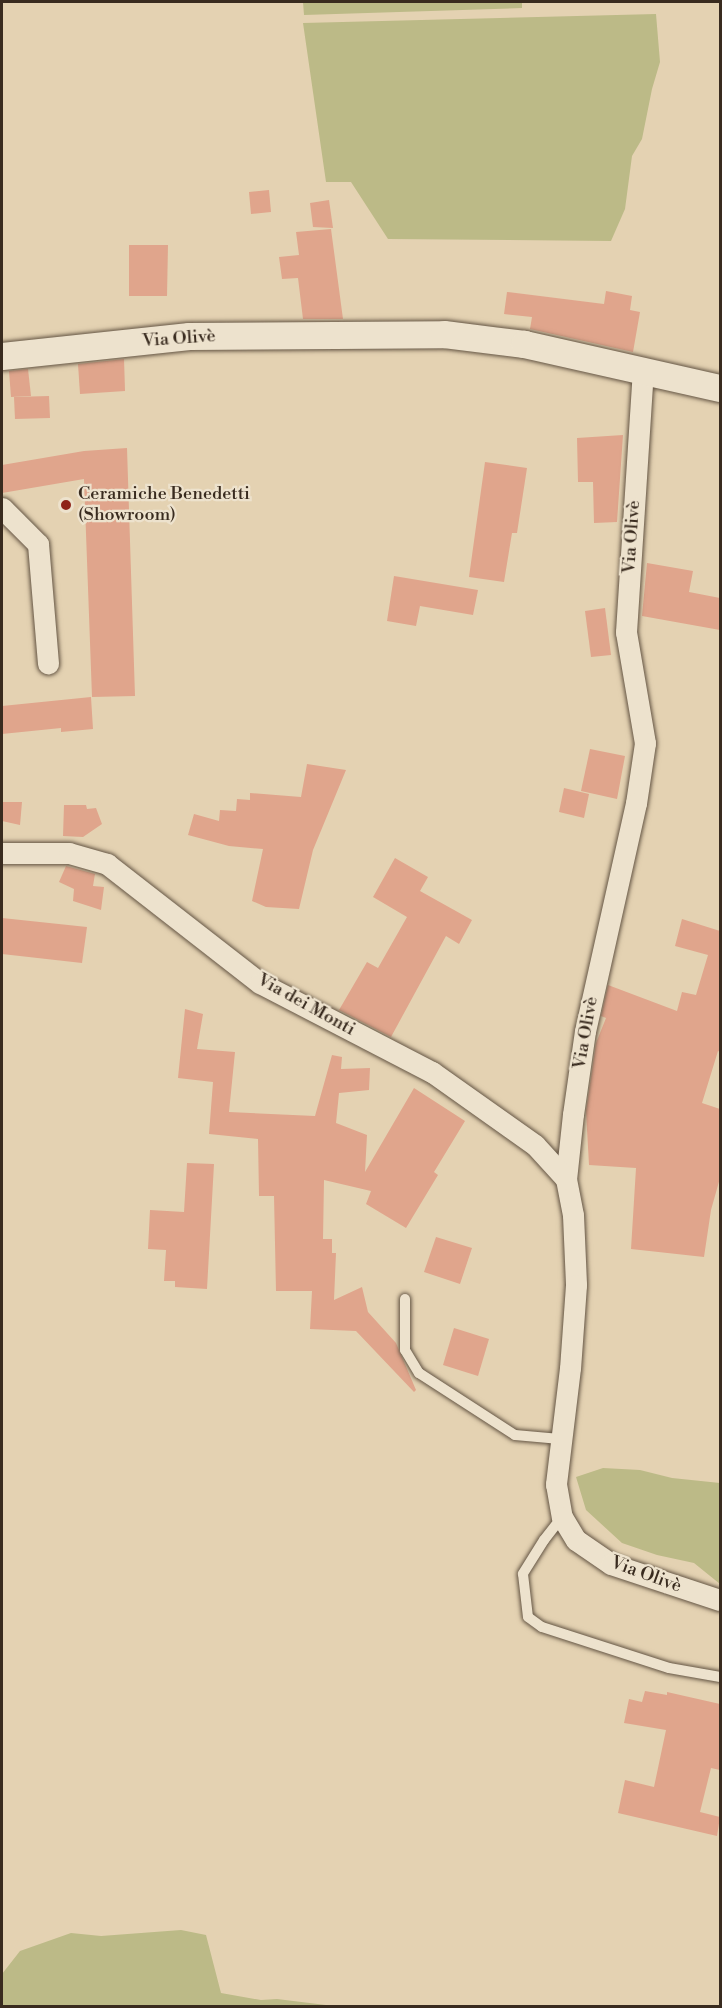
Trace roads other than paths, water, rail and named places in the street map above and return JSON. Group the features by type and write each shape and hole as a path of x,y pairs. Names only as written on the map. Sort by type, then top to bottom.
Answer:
{"street":[{"name":"Via Olivè","path":"2,356 189,336 444,333 525,344 720,388"},
{"name":"Via Olivè","path":"643,369 626,632 645,743 636,803 585,1030 566,1179 573,1215 576,1285 570,1368 556,1484 562,1517 576,1540 610,1564 720,1600"},
{"path":"2,508 38,544 48,664"},
{"name":"Via dei Monti","path":"2,853 69,853 107,864 260,982 432,1072 535,1145 566,1179"}],"lane":[{"path":"405,1299 405,1350 419,1373 515,1435 560,1439"},
{"path":"562,1517 544,1540 523,1574 528,1617 542,1626 669,1668 720,1677"}],"place":[{"name":"Ceramiche Benedetti (Showroom)","path":"66,505"}]}
